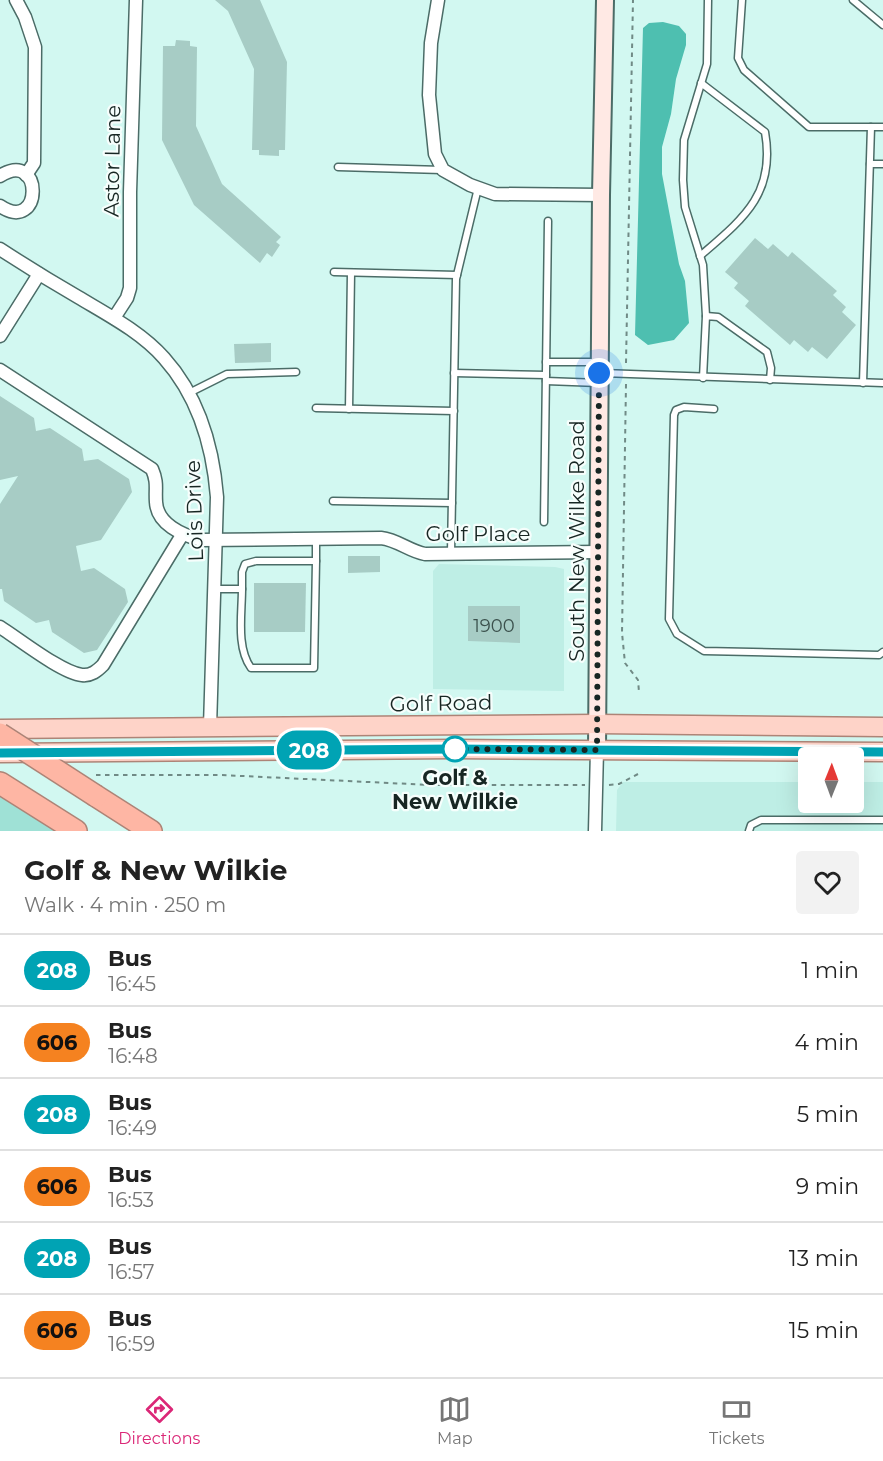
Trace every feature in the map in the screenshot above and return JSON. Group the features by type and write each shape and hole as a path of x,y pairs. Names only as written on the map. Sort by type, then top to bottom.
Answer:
{"highway":[{"path":"0,734 96,786 151,831"},
{"path":"4,785 76,831"}],"main road":[{"name":"South New Wilke Road","path":"597,750 599,373 605,0"},
{"name":"Golf Road","path":"0,729 597,724 883,727"},
{"path":"0,753 442,749 883,752"}],"street":[{"path":"16,0 25,17 35,47 34,163 26,176"},
{"name":"Astor Lane","path":"114,318 127,298 130,288 130,192 136,0"},
{"path":"438,0 431,44 429,95 435,154 443,170 495,194 601,195"},
{"path":"0,176 13,171 26,176 34,192 30,204 19,211 13,212 0,206"},
{"name":"Lois Drive","path":"0,249 114,318 145,340 164,358 189,393 210,444 215,467 216,540 210,727"},
{"path":"0,336 39,274"},
{"path":"0,370 152,469 157,481 157,512 182,535 103,665 94,673 84,675 69,672 0,627"},
{"name":"Golf Place","path":"182,535 201,540 381,538 395,540 412,552 450,554 598,552"},
{"name":"South New Wilke Road","path":"595,831 597,750"}],"lane":[{"path":"703,378 706,316 703,265 685,207 683,180 684,140 707,64 708,0"},
{"path":"742,0 738,58 744,70 809,127 883,128"},
{"path":"853,0 883,25"},
{"path":"700,256 725,235 753,205 763,186 768,151 765,132 701,82"},
{"path":"863,383 872,128"},
{"path":"870,164 883,164"},
{"path":"338,167 443,170"},
{"path":"450,554 457,275 478,188"},
{"path":"544,522 548,221"},
{"path":"333,272 457,275"},
{"path":"349,409 351,273"},
{"path":"706,316 718,317 767,351 771,368 770,380"},
{"path":"546,362 599,373"},
{"path":"189,393 227,374 296,372"},
{"path":"454,373 546,378 599,373 883,383"},
{"path":"714,409 684,407 676,410 674,415 669,620 677,634 704,651 879,655 883,652"},
{"path":"316,408 454,411"},
{"path":"333,501 452,503"},
{"path":"316,539 316,561 314,668 251,669 244,659 241,641 242,572 245,564 256,561 316,561"},
{"path":"215,589 242,589"},
{"path":"749,831 751,825 761,820 883,820"}],"path":[{"path":"633,0 622,633 626,663 638,680 639,692"},
{"path":"619,784 638,774"},
{"path":"96,786 221,775 431,785 551,785"}],"shaded area":[{"path":"663,22 679,26 686,34 686,45 676,79 671,114 662,147 662,174 679,264 685,281 689,323 674,340 648,345 635,335 643,28 649,23"},
{"path":"439,564 564,569 564,691 433,689 433,571"},
{"path":"623,782 798,782 798,813 864,813 864,782 883,782 883,831 616,831 617,790"},
{"path":"0,784 72,831 0,831"}],"building":[{"path":"215,0 260,0 287,62 285,150 279,150 279,156 259,155 259,150 252,150 254,69 228,11"},
{"path":"176,40 190,41 190,46 197,47 196,126 222,184 281,237 276,242 280,245 272,257 267,253 260,263 194,205 162,140 163,46 175,46"},
{"path":"755,238 768,249 773,244 788,257 792,252 837,291 833,295 846,307 842,312 856,325 827,359 812,347 808,352 794,340 790,345 745,306 749,301 734,288 738,283 725,272"},
{"path":"271,343 271,362 235,363 234,344"},
{"path":"0,396 34,418 36,431 50,428 82,449 84,461 98,459 129,479 132,492 101,540 76,546 81,571 94,568 125,589 128,602 97,650 84,653 52,632 49,620 36,623 4,601 2,589 0,589 0,504 18,476 0,480"},
{"path":"348,556 380,556 380,572 348,573"},
{"path":"254,583 306,583 305,632 254,632"},
{"path":"468,606 520,606 520,643 468,641"}],"bus line":[{"name":"208","path":"0,753 454,749 883,752"}],"place":[{"name":"Golf & New Wilkie","path":"455,749"}],"route":[{"path":"455,749 597,750 599,373"}]}
